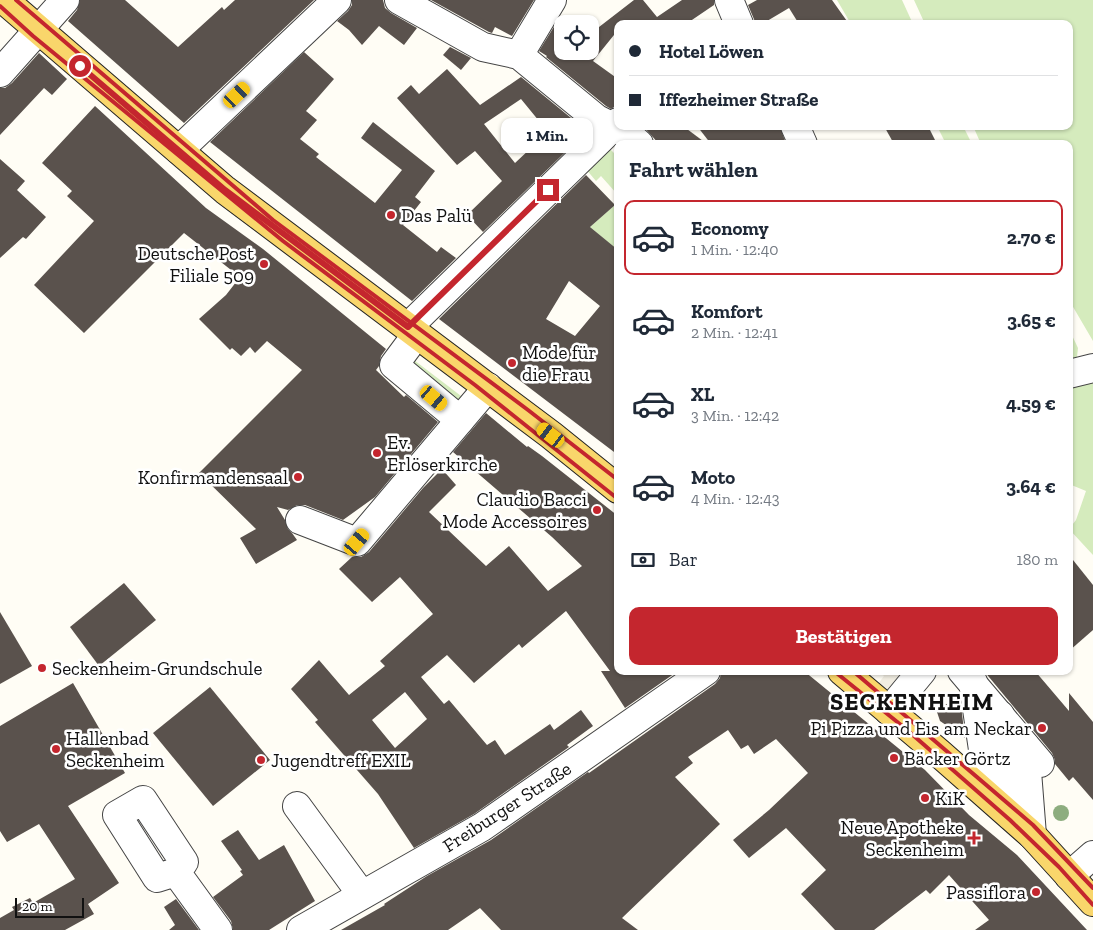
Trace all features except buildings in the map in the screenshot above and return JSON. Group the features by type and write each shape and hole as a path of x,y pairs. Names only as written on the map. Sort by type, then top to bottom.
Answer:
{"main road":[{"path":"4,0 225,190 488,387 614,486"},
{"path":"847,675 1032,835 1093,902"}],"street":[{"path":"0,73 65,0"},
{"path":"179,150 337,0"},
{"path":"399,0 483,47 519,55 598,119 614,124"},
{"path":"519,55 552,0"},
{"path":"460,420 394,365 413,330 614,125"},
{"path":"623,130 635,140"},
{"path":"300,520 357,542 488,387"},
{"name":"Freiburger Straße","path":"301,930 482,827 700,675"},
{"path":"889,711 919,675"},
{"path":"968,677 1033,755 1032,835"},
{"path":"968,677 990,797"},
{"path":"1000,715 1011,816"},
{"path":"297,806 362,895"},
{"path":"1069,876 1093,855"},
{"path":"176,872 218,930"}],"green space":[{"path":"837,0 902,0 911,20 849,20"},
{"path":"914,0 1093,0 1093,341 1073,307 1073,140 979,140 975,130 1073,130 1073,20 923,20"},
{"path":"939,130 965,130 970,140 944,140"},
{"path":"608,147 614,153 614,191 601,176 596,181 585,168"},
{"path":"614,206 614,247 590,227"},
{"path":"1073,337 1078,348 1077,357 1073,358"},
{"path":"410,357 465,399 461,404 410,370"},
{"path":"1093,378 1093,555 1073,533 1073,524 1086,491 1073,486 1073,385"}],"shaded area":[{"path":"883,675 909,675 887,693 878,684 884,676"}],"railway":[{"path":"16,0 273,220 528,410 614,477"},
{"path":"0,6 33,36 283,241 475,385 614,496"},
{"path":"839,675 906,729 1010,820 1059,867 1093,905"},
{"path":"858,675 1033,825 1093,888"}],"place":[{"name":"Das Palü","path":"391,215"},
{"name":"Deutsche Post Filiale 509","path":"264,264"},
{"name":"Mode für die Frau","path":"512,363"},
{"name":"Ev. Erlöserkirche","path":"377,453"},
{"name":"Konfirmandensaal","path":"298,477"},
{"name":"Claudio Bacci Mode Accessoires","path":"597,510"},
{"name":"Seckenheim-Grundschule","path":"42,668"},
{"name":"Pi Pizza und Eis am Neckar","path":"1042,728"},
{"name":"Hallenbad Seckenheim","path":"56,749"},
{"name":"Bäcker Görtz","path":"894,758"},
{"name":"Jugendtreff EXIL","path":"261,760"},
{"name":"KiK","path":"925,798"},
{"name":"Neue Apotheke Seckenheim","path":"974,838"},
{"name":"Passiflora","path":"1036,892"}],"district":[{"name":"SECKENHEIM","path":"912,701"}],"route":[{"path":"80,66 225,190 408,327 548,190"}]}
